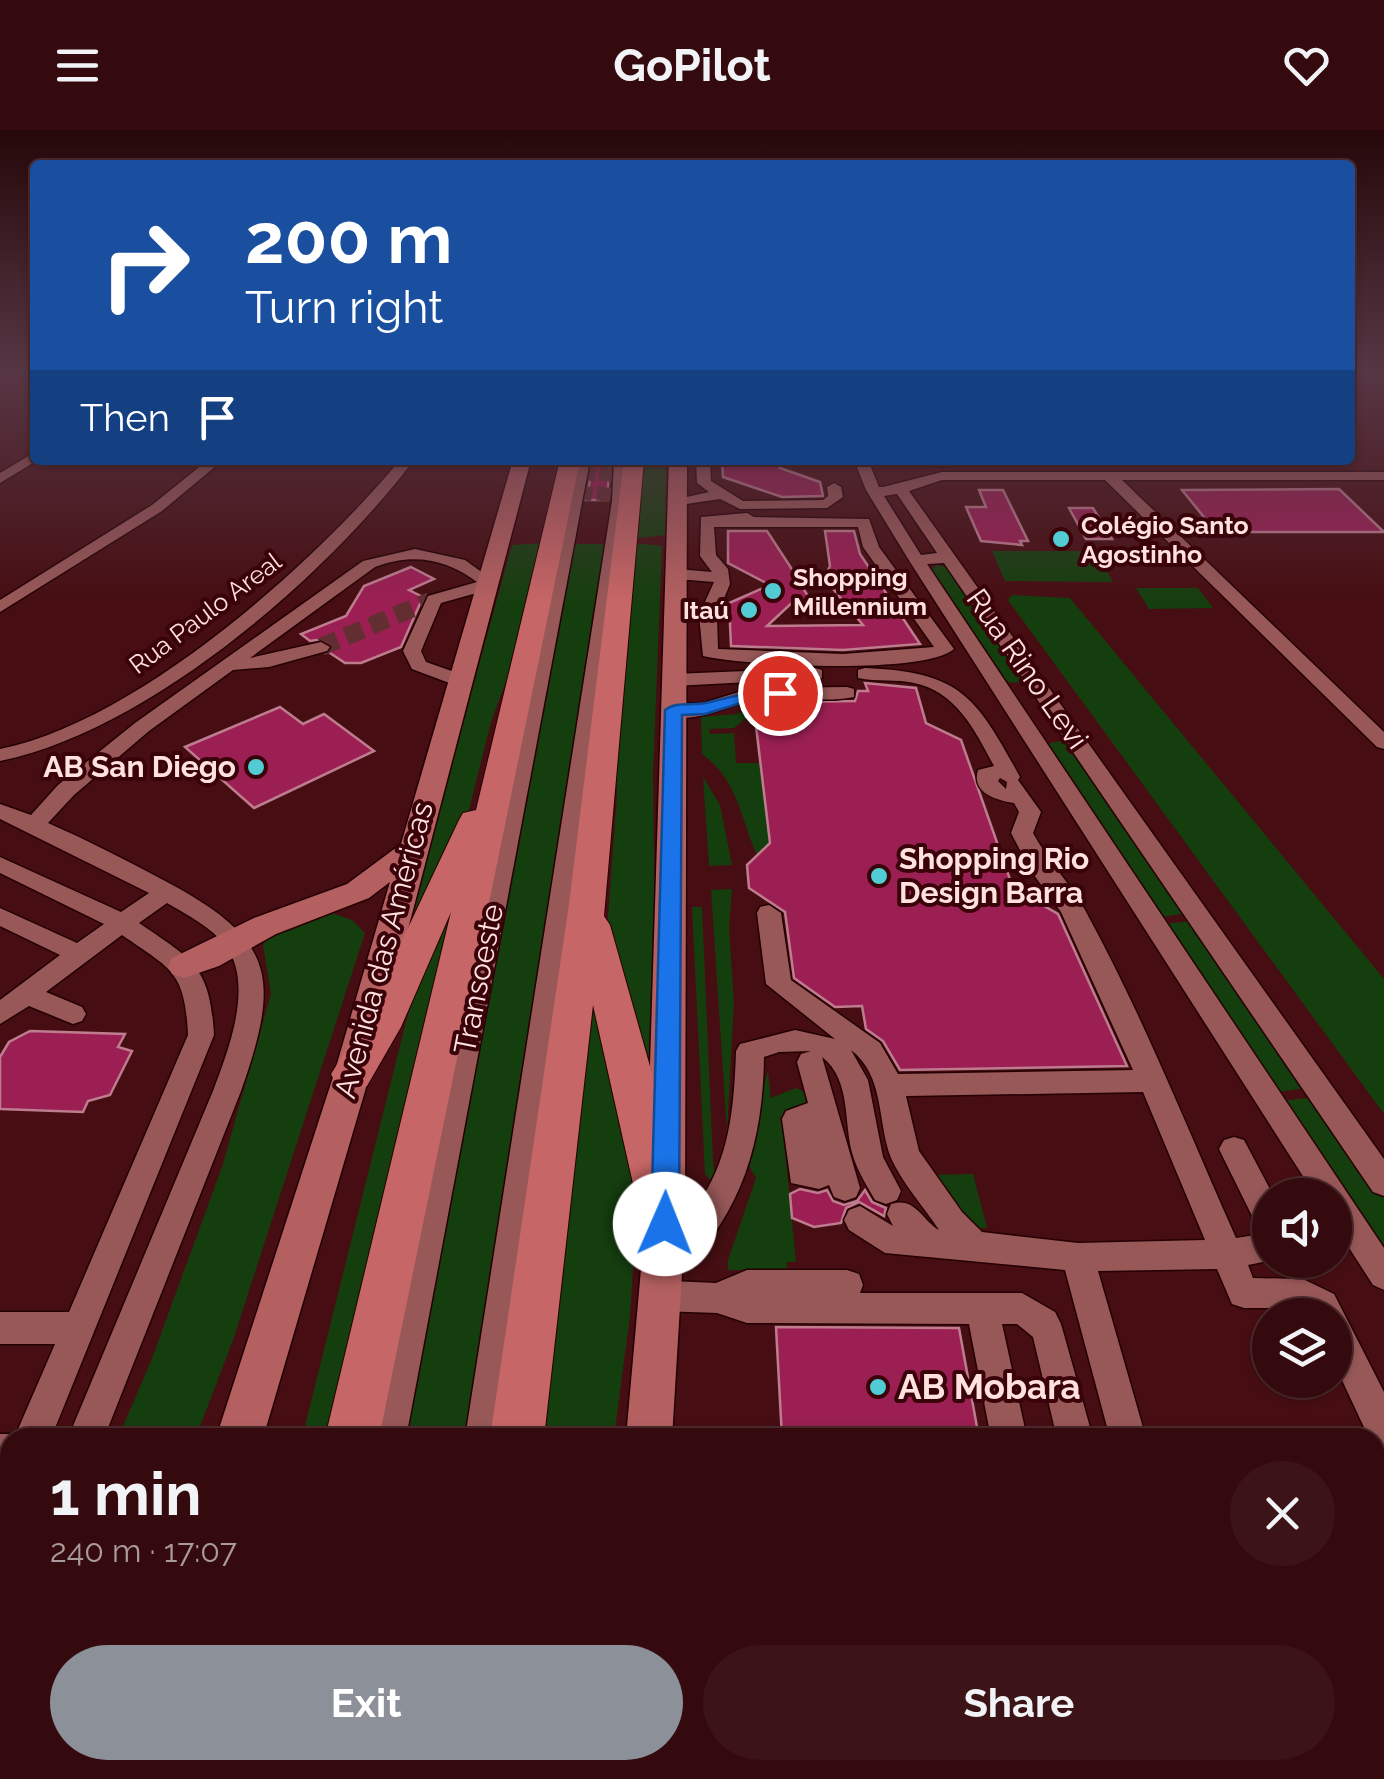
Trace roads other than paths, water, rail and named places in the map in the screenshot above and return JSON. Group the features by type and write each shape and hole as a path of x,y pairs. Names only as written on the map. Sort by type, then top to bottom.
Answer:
{"highway":[{"path":"354,1428 569,465"},
{"path":"518,1428 587,904 633,465"},
{"path":"352,1074 381,1026 472,828 488,781 505,762"},
{"path":"587,904 644,1123 656,1198 665,1224"}],"main road":[{"name":"Avenida das Américas","path":"242,1428 352,1074 521,465"},
{"path":"649,1428 665,1224 678,465"},
{"path":"184,966 206,958 236,939 358,891 412,850"},
{"path":"331,904 395,924"}],"street":[{"path":"0,478 30,459"},
{"path":"0,607 127,528 209,465"},
{"name":"Rua Paulo Areal","path":"0,755 30,752 87,726 219,638 320,556 402,465"},
{"name":"Transoeste","path":"390,1428 577,510 582,465"},
{"path":"484,1428 614,534 621,465"},
{"path":"703,465 704,482 734,507 829,507 841,498 836,487"},
{"path":"863,465 873,490 918,562"},
{"path":"903,465 908,487 949,558"},
{"path":"1278,465 1382,474"},
{"path":"873,490 908,487 942,476 1382,474"},
{"path":"1108,475 1384,743"},
{"path":"678,507 722,498"},
{"path":"603,500 614,534"},
{"path":"706,522 710,518 746,518"},
{"path":"706,522 708,556 720,570 721,583 708,615 709,652 720,663 757,663"},
{"path":"706,522 864,522 871,547 945,649 936,656 895,658 740,657 709,652"},
{"path":"36,822 100,761 381,558 436,554 466,563 486,583 432,600 412,651 418,665 459,680"},
{"name":"Rua Rino Levi","path":"1320,1178 918,562 930,556 949,558 1384,1183"},
{"path":"676,585 695,589 721,583"},
{"path":"229,665 269,662 321,647"},
{"path":"674,695 878,674 927,680 957,694 1030,812 1021,830 1028,847 1072,910 1155,1081 1244,1293 1309,1294 1315,1298"},
{"path":"927,680 951,706 970,740"},
{"path":"674,695 705,709 765,693 847,693"},
{"path":"1036,739 1073,734"},
{"path":"0,811 36,822 206,913 236,939 248,970 250,1002 241,1042 213,1123 90,1428"},
{"path":"0,864 122,923 184,966 199,997 201,1035 36,1428"},
{"path":"0,1014 164,893"},
{"path":"769,912 779,984 870,1050 890,1086 905,1154 951,1222 974,1245"},
{"path":"0,916 79,954"},
{"path":"25,994 73,1014"},
{"path":"928,1244 894,1202 868,1156 848,1066 838,1054 819,1043 796,1038 770,1041 750,1050 748,1130 735,1171 706,1222 661,1283 747,1308 1022,1309 1043,1324 1072,1428"},
{"path":"811,1062 835,1173"},
{"path":"890,1086 1155,1081"},
{"path":"1234,1148 1252,1184"},
{"path":"860,1220 884,1239 1078,1258 1252,1250"},
{"name":"Rua Rino Levi","path":"1352,1227 1384,1275"},
{"path":"1078,1258 1125,1428"},
{"path":"717,1298 747,1285 846,1285"},
{"path":"982,1308 1007,1428"},
{"path":"0,1328 78,1328"},
{"path":"1352,1363 1383,1428"}],"tunnel":[{"path":"584,500 590,465"},
{"path":"603,501 607,465"},
{"path":"321,647 430,601"}],"place":[{"name":"Colégio Santo Agostinho","path":"1061,539"},
{"name":"Shopping Millennium","path":"773,591"},
{"name":"Itaú","path":"749,610"},
{"name":"AB San Diego","path":"256,767"},
{"name":"Shopping Rio Design Barra","path":"879,876"},
{"name":"AB Mobara","path":"878,1387"}]}
